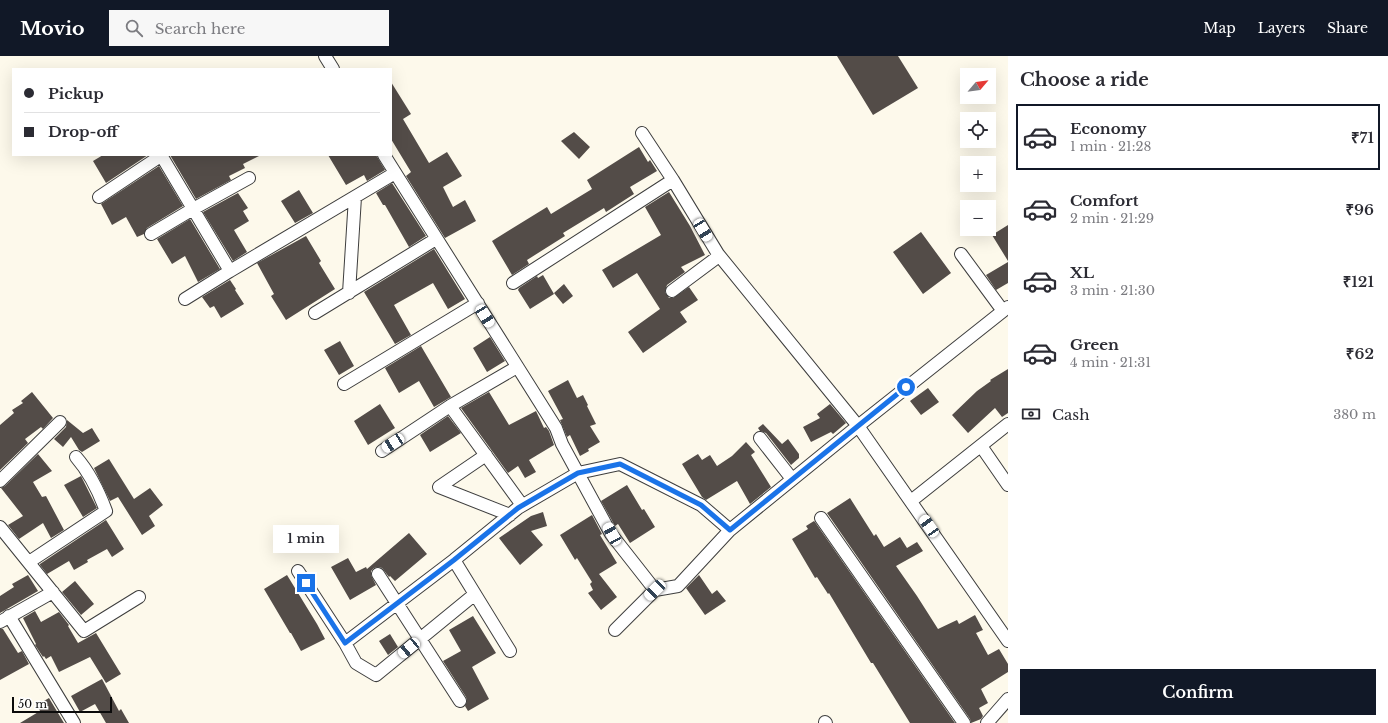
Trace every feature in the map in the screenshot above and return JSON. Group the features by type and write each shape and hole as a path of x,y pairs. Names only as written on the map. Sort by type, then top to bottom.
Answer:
{"street":[{"path":"325,56 332,68"},
{"path":"642,132 719,256 858,426 1008,641"},
{"path":"100,197 161,156"},
{"path":"163,156 230,271"},
{"path":"385,156 556,428 562,444 612,534 655,590"},
{"path":"185,299 395,173"},
{"path":"152,234 249,178"},
{"path":"514,283 673,180"},
{"path":"349,292 356,197"},
{"path":"315,313 436,239"},
{"path":"615,630 655,590 678,586 730,530 1005,309 961,254"},
{"path":"672,291 719,256"},
{"path":"344,384 478,303"},
{"path":"382,451 450,406 517,367"},
{"path":"450,406 522,505"},
{"path":"0,482 60,422"},
{"path":"911,501 1008,424"},
{"path":"760,438 792,479"},
{"path":"981,446 1008,485"},
{"path":"486,455 439,487 510,515"},
{"path":"29,562 106,511 99,491 76,457"},
{"path":"345,643 454,560 522,505 578,473 620,464 701,505 730,530"},
{"path":"820,518 964,723"},
{"path":"0,527 84,631 139,597"},
{"path":"454,560 510,651"},
{"path":"298,571 345,643 356,664 376,675 475,594"},
{"path":"378,574 460,701"},
{"path":"53,592 4,619 74,723"},
{"path":"987,723 1008,699"}],"building":[{"path":"837,56 898,56 918,88 873,115"},
{"path":"392,84 411,114 403,119 429,163 447,152 462,176 443,187 453,207 465,200 476,221 445,238 406,176 411,172 392,141"},
{"path":"574,132 590,147 579,159 561,141"},
{"path":"639,147 648,162 650,160 657,171 630,187 634,194 606,212 604,208 563,233 565,236 527,260 529,264 512,275 492,241 547,207 551,214 592,189 587,180"},
{"path":"101,156 146,156 106,183 93,161"},
{"path":"171,156 259,156 243,164 245,168 229,176 231,180 196,199"},
{"path":"329,156 377,156 385,170 367,181 364,175 346,185"},
{"path":"159,166 183,206 147,228 144,234 137,237 126,217 112,225 101,204"},
{"path":"392,183 426,236 409,247 385,205 383,205 376,193"},
{"path":"299,190 313,213 295,223 281,201"},
{"path":"669,192 690,226 705,255 681,267 685,272 667,285 665,292 669,298 673,298 689,287 698,300 680,312 687,322 643,353 628,332 660,309 637,273 613,288 602,270 661,235 645,207"},
{"path":"238,193 248,208 243,211 249,221 234,230 247,252 233,261 203,212"},
{"path":"190,219 220,269 198,282 185,256 172,264 157,239"},
{"path":"1008,225 1008,261 993,236 996,236 996,232"},
{"path":"921,232 951,273 923,294 893,252"},
{"path":"306,236 321,261 319,263 335,289 286,320 271,296 274,294 257,263"},
{"path":"434,249 465,299 448,309 433,283 394,305 411,335 395,344 364,292"},
{"path":"1008,262 1008,283 996,290 986,275"},
{"path":"543,275 554,294 530,309 518,290 537,276 538,278"},
{"path":"230,280 244,304 221,318 214,306 210,308 202,297"},
{"path":"564,284 573,296 563,304 554,293"},
{"path":"490,337 505,361 487,372 473,348"},
{"path":"340,341 354,366 339,375 324,350"},
{"path":"421,346 451,397 434,407 419,381 399,393 385,368"},
{"path":"1008,369 1008,413 1002,417 995,408 968,433 952,415 977,391 991,381 990,380"},
{"path":"568,380 577,398 583,395 596,424 590,426 600,442 580,456 570,435 567,437 560,420 563,419 548,391"},
{"path":"928,388 939,402 921,415 910,401"},
{"path":"32,392 53,418 43,429 41,427 25,439 28,443 0,470 0,425 14,413 12,410 23,403 21,401"},
{"path":"489,392 509,425 536,411 544,428 546,427 549,431 554,445 529,460 536,472 525,478 518,466 508,473 461,408"},
{"path":"380,404 395,428 368,445 354,421"},
{"path":"830,404 846,423 833,434 831,432 811,442 803,427 820,418 817,414"},
{"path":"448,416 461,433 430,452 420,435"},
{"path":"67,420 83,433 92,428 100,441 82,452 79,450 71,437 63,447 54,439 66,427"},
{"path":"763,424 782,444 788,439 799,454 799,458 791,465 766,433 760,431 758,428"},
{"path":"746,442 755,452 751,455 771,487 750,504 737,481 706,500 702,497 682,464 698,454 702,460 710,455 717,466 732,456"},
{"path":"38,454 52,471 33,482 42,497 46,496 64,530 51,538 43,523 19,539 8,525 23,516 1,488 5,486"},
{"path":"109,459 134,499 150,488 163,505 149,516 155,526 142,535 118,497 110,501 94,468"},
{"path":"81,476 97,508 83,517 64,485"},
{"path":"627,485 642,510 644,509 655,527 630,543 618,524 615,526 601,501"},
{"path":"850,498 874,536 876,534 884,547 900,537 907,548 917,542 923,551 896,566 938,629 957,620 959,624 975,615 983,630 976,633 988,655 999,649 1008,664 1008,672 981,689 988,703 979,708 983,716 981,719 971,723 970,719 827,513"},
{"path":"543,512 547,526 531,531 543,545 520,565 499,538 531,516"},
{"path":"592,515 602,534 600,535 617,563 599,574 617,597 601,610 588,593 593,590 590,584 592,582 577,558 575,560 560,535"},
{"path":"106,520 124,549 112,557 107,549 87,560 88,562 74,570 69,561 47,574 40,564"},
{"path":"814,521 955,723 910,723 873,663 871,663 829,593 828,594 817,577 815,578 792,539 808,529 806,526"},
{"path":"409,533 427,554 395,581 390,576 389,577 382,568 374,568 371,571 371,575 376,585 350,600 331,567 348,558 356,572 366,567 367,569"},
{"path":"28,575 38,591 0,613 0,596 14,587 12,584"},
{"path":"287,575 325,639 301,651 264,589"},
{"path":"699,575 712,594 717,590 726,601 705,615 686,588"},
{"path":"75,581 94,604 81,615 62,592"},
{"path":"35,611 41,622 59,612 69,625 68,626 78,643 96,633 121,674 106,683 90,657 59,672 51,656 46,659 44,656 43,657 35,645 36,644 23,618"},
{"path":"473,616 496,653 472,667 489,699 468,711 465,706 467,701 466,697 443,661 461,651 449,630"},
{"path":"0,629 3,629 18,653 22,651 29,664 0,680"},
{"path":"390,634 398,647 388,655 379,641"},
{"path":"102,679 119,711 121,709 129,723 106,723 95,704 80,712 71,696"},
{"path":"49,698 64,723 20,723 40,711 37,705"}],"route":[{"path":"306,583 345,643 454,560 518,508 578,473 620,464 701,505 730,530 906,387"}]}
